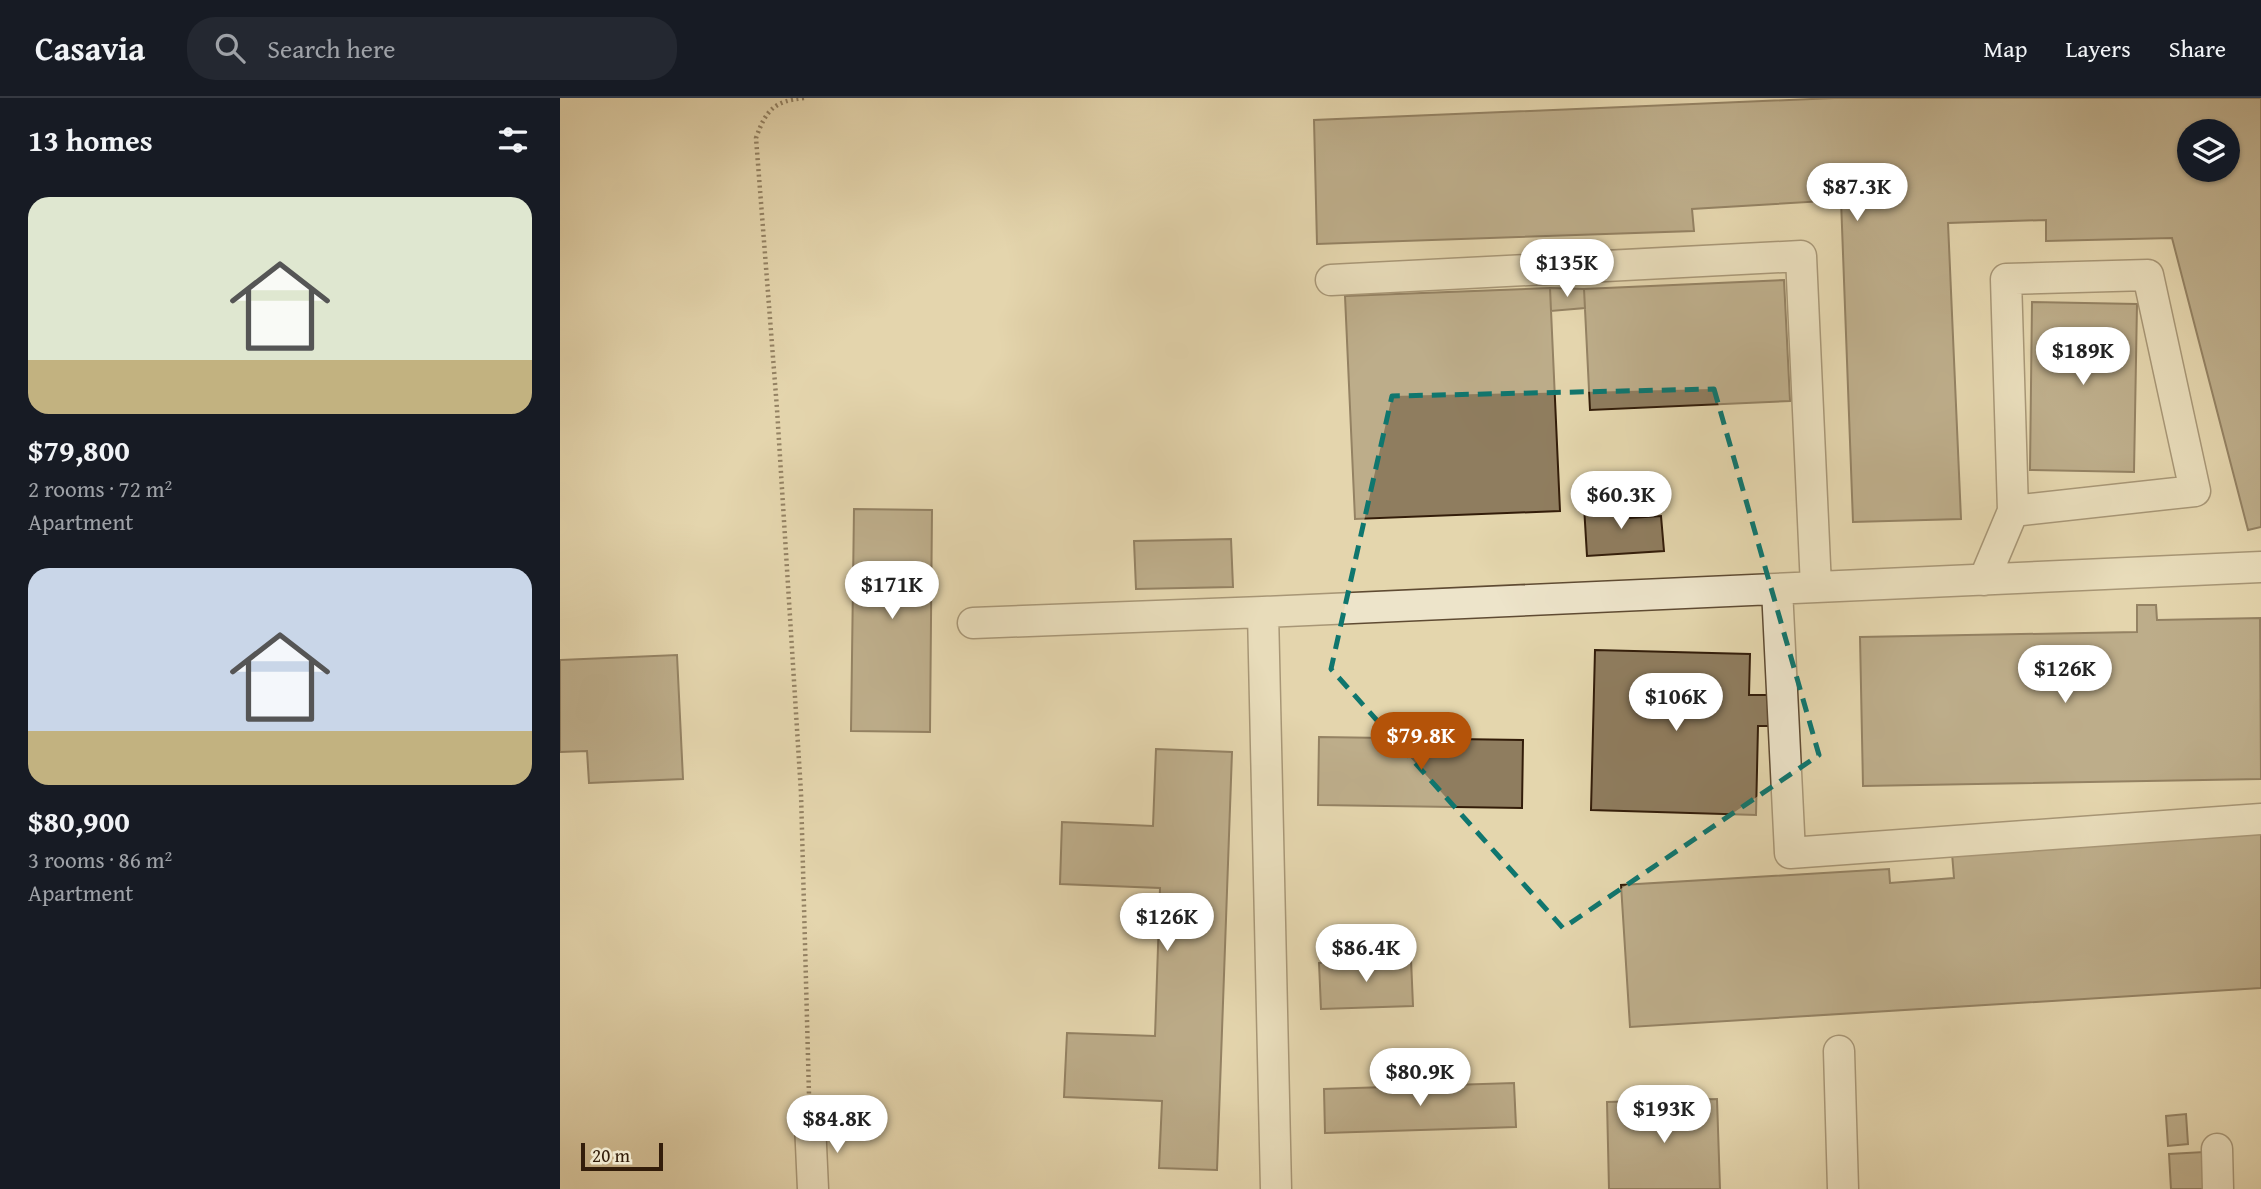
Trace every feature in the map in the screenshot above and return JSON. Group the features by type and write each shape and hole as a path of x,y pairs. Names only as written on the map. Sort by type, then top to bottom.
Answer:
{"street":[{"path":"1331,280 1801,256 1816,587"},
{"path":"1984,580 2013,511 2006,279 2148,275 2195,491 2013,511"},
{"path":"973,624 2261,567"},
{"path":"1777,589 1790,853 2261,819"},
{"path":"1263,612 1276,1189"},
{"path":"1839,1051 1843,1189"},
{"path":"810,1123 813,1189"},
{"path":"2217,1149 2218,1189"}],"path":[{"path":"804,98 782,101 763,117 756,138 802,793 810,1123"}],"highlighted area":[{"path":"1714,389 1819,755 1563,928 1331,669 1392,396"}],"building":[{"path":"1835,98 2261,98 2261,527 2248,530 2172,238 2046,241 2046,220 1948,223 1961,519 1853,522 1841,200 1692,209 1694,231 1317,244 1314,120"},
{"path":"1784,280 1790,401 1590,410 1584,289"},
{"path":"1550,288 1560,511 1355,519 1345,296"},
{"path":"1550,288 1584,289 1585,308 1551,311"},
{"path":"2032,302 2137,304 2134,472 2030,470"},
{"path":"1630,503 1630,518 1661,516 1664,551 1587,556 1584,506"},
{"path":"854,509 932,510 930,732 851,731"},
{"path":"1231,539 1233,587 1136,589 1134,541"},
{"path":"2137,605 2156,605 2157,620 2260,618 2261,779 1863,786 1860,637 2137,632"},
{"path":"1595,650 1750,654 1749,695 1773,695 1772,726 1758,726 1756,815 1591,810"},
{"path":"677,655 683,779 589,783 587,751 560,752 560,660"},
{"path":"1319,737 1523,740 1522,808 1318,805"},
{"path":"1156,749 1232,752 1217,1170 1159,1168 1162,1101 1064,1097 1067,1033 1155,1036 1160,888 1060,884 1062,822 1153,826"},
{"path":"2261,822 2261,988 1630,1027 1621,885 1889,869 1890,883 1954,878 1951,841"},
{"path":"1411,959 1413,1006 1321,1009 1319,963"},
{"path":"1514,1083 1516,1127 1325,1133 1324,1089"},
{"path":"1717,1099 1720,1189 1609,1189 1607,1102"},
{"path":"2186,1114 2188,1144 2168,1146 2166,1116"},
{"path":"2204,1152 2205,1189 2171,1189 2169,1154"}]}
